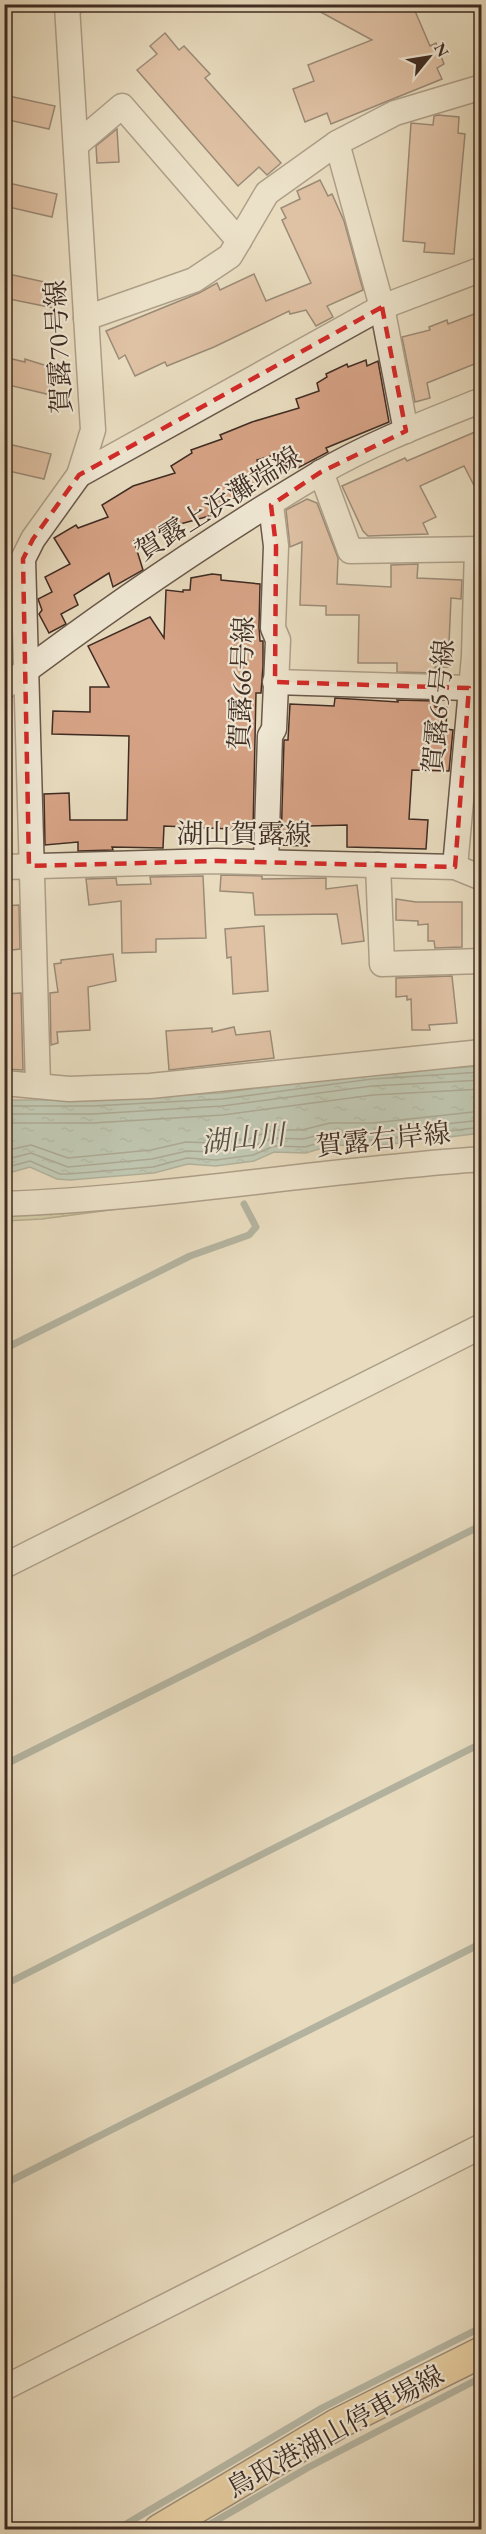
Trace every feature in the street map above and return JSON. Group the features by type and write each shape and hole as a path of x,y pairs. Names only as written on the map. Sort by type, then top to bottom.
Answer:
{"main road":[{"name":"鳥取港湖山停車場線","path":"159,2529 337,2424 482,2352"}],"street":[{"name":"賀露70号線","path":"38,1086 29,866 23,559 33,539 79,475 93,430 67,6 72,4"},
{"path":"86,318 194,280 230,256 267,192 337,143 395,113 482,87"},
{"path":"76,145 122,106 239,241"},
{"path":"337,143 382,307 406,431"},
{"path":"79,475 382,307 482,269"},
{"name":"賀露上浜灘端線","path":"4,687 180,560 321,472 406,431 482,400"},
{"path":"321,472 350,551 479,549"},
{"name":"賀露66号線","path":"266,862 270,736 274,729 278,640 273,628 276,546 271,505"},
{"name":"賀露65号線","path":"455,867 469,688 478,656 479,549"},
{"path":"275,682 469,688"},
{"name":"湖山賀露線","path":"4,867 266,862 455,867 482,878"},
{"path":"378,865 382,964 482,961"},
{"path":"4,1083 69,1089 150,1086 480,1048"},
{"name":"賀露右岸線","path":"4,1204 78,1201 414,1164 482,1159"},
{"path":"4,1566 482,1326"},
{"path":"4,2388 482,2146"}],"highlighted area":[{"path":"382,307 406,431 321,472 271,505 276,546 275,682 469,688 455,867 216,861 29,866 23,559 33,539 79,475"}],"green space":[{"path":"156,1204 42,1219 5,1221 5,1210"}],"water":[{"name":"湖山川","path":"481,1066 481,1133 375,1146 332,1145 306,1153 274,1152 254,1161 216,1166 188,1164 154,1173 70,1180 57,1179 30,1167 5,1174 4,1100 93,1100 221,1093 371,1073"}],"building":[{"path":"306,4 412,4 430,46 436,43 444,64 437,68 442,79 331,124 327,113 305,122 293,89 314,81 308,65 372,40"},
{"path":"165,33 179,50 184,46 210,74 205,78 281,163 267,175 259,167 238,186 137,70 157,54 150,46"},
{"path":"4,95 55,106 49,129 4,119"},
{"path":"434,116 459,117 458,133 465,134 454,254 424,252 425,243 403,241 411,123 433,125"},
{"path":"117,129 119,162 97,163 96,146"},
{"path":"320,180 328,196 332,194 344,221 363,290 327,306 333,317 316,326 306,310 290,314 289,311 214,347 167,366 165,362 135,376 125,355 119,359 106,331 199,293 217,283 220,290 254,274 266,301 311,283 282,220 286,218 281,208 300,199 297,191"},
{"path":"4,182 57,194 52,217 4,206"},
{"path":"4,273 58,285 54,308 4,298"},
{"path":"482,311 482,361 427,383 430,398 415,402 402,337 430,330 429,327 447,320 448,324"},
{"path":"4,357 25,362 25,359 57,369 51,395 4,384"},
{"path":"366,360 367,366 378,361 389,422 326,448 328,452 296,469 291,450 257,460 258,464 255,465 260,486 210,509 213,515 173,526 174,528 134,541 143,570 113,587 109,573 74,595 78,605 61,614 66,624 49,633 39,614 42,610 38,599 52,592 45,577 70,564 54,538 76,525 78,528 108,517 102,505 133,486 175,473 171,466 192,453 191,450 222,439 220,435 252,422 299,408 296,399 319,391 317,383 327,377 326,374 347,364 348,367"},
{"path":"482,429 482,501 464,466 420,486 436,517 423,523 428,534 368,536 363,531 342,486 405,458 407,461"},
{"path":"4,443 51,454 44,479 4,470"},
{"path":"307,499 317,503 338,558 337,584 391,587 391,565 418,564 417,578 462,580 461,599 451,598 448,667 435,667 435,673 397,672 397,663 358,663 359,615 326,615 326,606 300,605 302,542 290,547 286,510"},
{"path":"212,574 221,575 221,580 260,584 259,627 260,641 263,641 263,666 261,693 256,693 253,830 164,826 163,848 112,847 113,850 78,851 78,842 45,845 44,794 69,793 70,820 127,820 129,736 52,734 53,711 90,712 90,687 109,687 88,646 150,617 164,638 166,590 183,592 183,590 190,590 191,578"},
{"path":"335,698 398,702 397,700 435,701 435,707 447,707 446,729 453,730 449,771 412,770 409,819 428,820 426,849 347,847 347,825 308,826 307,846 281,845 284,740 288,740 290,704 334,706"},
{"path":"221,875 262,876 262,879 326,878 326,889 357,885 364,941 342,944 337,914 255,915 253,893 220,891"},
{"path":"203,876 206,938 156,939 156,952 122,953 121,901 89,905 86,879 116,878 117,885 151,884 150,877"},
{"path":"396,899 416,902 462,902 462,947 435,948 434,941 428,941 428,924 418,925 418,921 396,920"},
{"path":"19,905 20,949 4,951 4,906"},
{"path":"264,926 268,991 233,994 231,957 227,958 225,929"},
{"path":"113,954 116,981 88,987 90,1030 57,1032 58,1043 51,1045 50,993 58,992 54,964 61,963 61,960"},
{"path":"452,976 457,1023 429,1025 430,1030 412,1030 411,999 407,1000 407,996 396,997 396,978"},
{"path":"21,993 23,1070 4,1069 4,994"},
{"path":"234,1027 236,1035 270,1031 274,1058 169,1070 166,1031 212,1028 212,1032"}],"waterway":[{"path":"4,1349 190,1256 249,1235 256,1227 244,1204"},
{"path":"4,1765 482,1525"},
{"path":"4,1985 482,1743"},
{"path":"4,2184 482,1943"},
{"path":"116,2530 322,2408 482,2327"},
{"path":"200,2530 309,2467 482,2377"}]}
